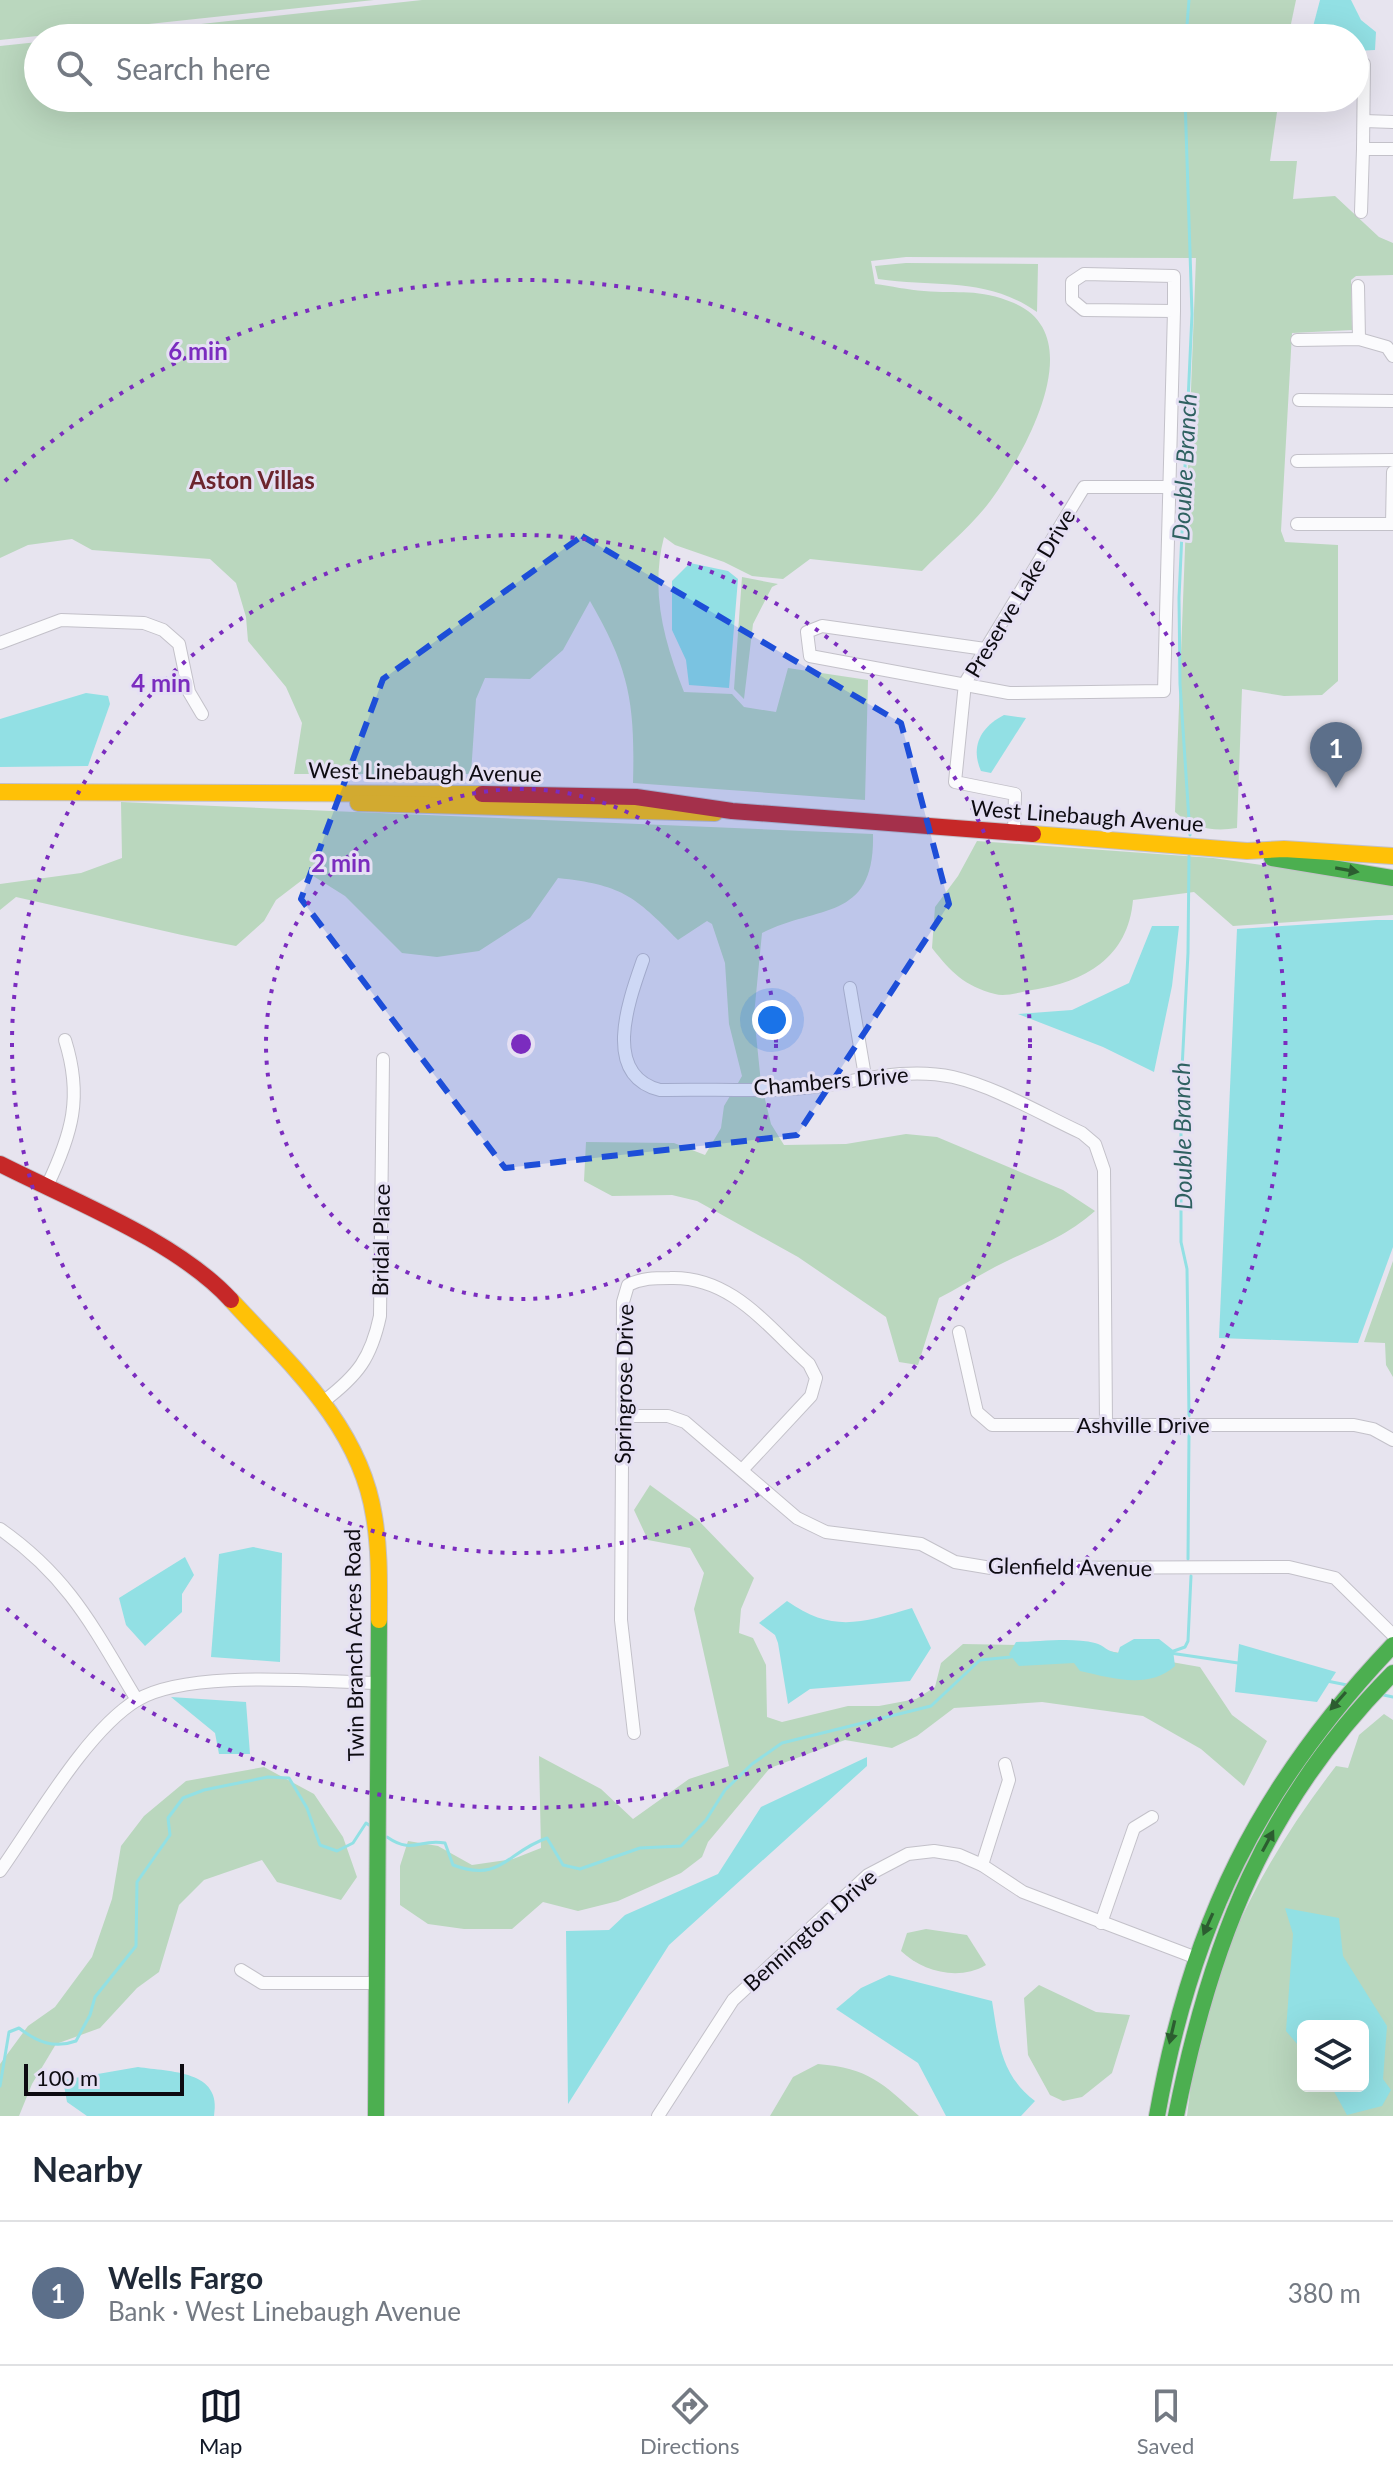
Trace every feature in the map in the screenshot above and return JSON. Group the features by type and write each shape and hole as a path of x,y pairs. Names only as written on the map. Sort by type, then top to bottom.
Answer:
{"street":[{"path":"1361,212 1364,112"},
{"path":"1364,121 1393,122"},
{"path":"1363,149 1393,149"},
{"path":"985,649 822,626 807,632 810,656 1009,693 1164,691 1168,487 1174,311 1174,276 1084,274 1072,282 1072,300 1084,310 1174,311"},
{"path":"1358,286 1359,339"},
{"path":"1297,340 1359,339 1387,347 1393,356"},
{"path":"1299,400 1393,401"},
{"path":"1297,461 1393,460"},
{"path":"1297,524 1392,524 1393,472"},
{"name":"Preserve Lake Drive","path":"1014,832 1015,794 955,782 965,683 1084,487 1168,487"},
{"path":"0,643 61,620 144,623 163,630 179,644 189,692 202,714"},
{"name":"West Linebaugh Avenue","path":"0,792 566,803 694,801 732,811 1247,851 1393,878"},
{"name":"West Linebaugh Avenue","path":"1247,851 1284,849 1393,856"},
{"name":"Chambers Drive","path":"643,960 625,1014 626,1064 646,1086 660,1090 791,1089 865,1076 917,1073 955,1078 1082,1133 1095,1144 1104,1170 1106,1424"},
{"path":"850,988 865,1076"},
{"path":"47,1186 73,1119 76,1073 65,1040"},
{"name":"Bridal Place","path":"324,1401 351,1380 373,1347 380,1316 383,1059"},
{"name":"Twin Branch Acres Road","path":"0,1164 47,1186 208,1274 324,1401 354,1451 374,1513 379,1558 376,2116"},
{"name":"Springrose Drive","path":"634,1733 621,1620 623,1302 628,1285 642,1278 694,1277 717,1284 809,1364 816,1378 811,1396 743,1469"},
{"name":"Ashville Drive","path":"959,1332 977,1412 982,1420 992,1425 1354,1425 1373,1429 1393,1440"},
{"name":"Glenfield Avenue","path":"623,1416 668,1416 685,1422 797,1518 826,1532 921,1544 955,1562 991,1568 1289,1567 1335,1578 1393,1635"},
{"path":"0,1529 31,1551 74,1596 137,1700"},
{"path":"1157,2116 1177,2012 1194,1957 1238,1858 1296,1754 1336,1703 1393,1645"},
{"path":"1176,2116 1191,2041 1213,1963 1241,1892 1304,1779 1350,1716 1393,1673"},
{"path":"0,1871 97,1735 137,1700 170,1689 220,1681 379,1683"},
{"path":"982,1865 1009,1780 1005,1764"},
{"path":"1304,1779 1313,1772 1323,1773"},
{"path":"1101,1923 1134,1828 1152,1817"},
{"name":"Bennington Drive","path":"658,2116 733,2000 868,1875 908,1854 934,1851 959,1855 982,1865 1023,1892 1194,1957"},
{"path":"1194,1957 1213,1963"},
{"path":"241,1970 262,1983 377,1983"}],"highlighted area":[{"path":"582,536 901,723 949,904 797,1135 505,1168 301,899 383,679"}],"green space":[{"path":"0,0 374,0 150,24 24,24 24,37 0,40"},
{"path":"422,0 1296,0 1291,24 202,24"},
{"path":"24,43 24,112 1277,112 1270,161 1297,161 1293,199 1335,196 1379,237 1393,243 1393,275 1356,276 1351,280 1352,330 1292,333 1281,531 1285,542 1338,545 1338,681 1322,695 1284,696 1242,689 1237,828 1204,828 1175,812 1196,258 906,257 871,261 875,284 979,293 1001,298 1037,319 1048,341 1050,368 1044,397 1019,454 991,500 922,571 810,559 783,579 752,576 724,562 675,545 664,537 658,577 665,635 684,692 732,694 744,707 776,712 788,668 868,680 865,800 633,783 633,731 627,688 614,647 590,601 563,650 530,679 485,678 476,699 471,774 294,774 302,723 286,687 248,641 246,617 236,583 210,559 92,550 72,539 28,545 0,558 0,46"},
{"path":"906,263 1038,264 1037,312 999,293 980,288 878,279 875,266"},
{"path":"742,577 778,584 772,587 753,624 744,699 734,689"},
{"path":"121,802 873,834 871,862 865,883 854,896 840,906 762,933 754,1015 761,1083 738,1083 742,1076 729,1024 725,963 712,924 707,921 678,940 637,902 597,884 558,878 530,918 479,951 437,957 402,953 345,896 310,874 276,900 264,921 236,946 16,897 0,910 0,884 81,873 122,858"},
{"path":"977,841 1213,858 1393,884 1393,915 1233,926 1194,892 1133,900 1123,937 1100,964 1069,981 999,995 966,982 932,948 935,907 958,876"},
{"path":"764,1095 771,1124 784,1145 846,1144 906,1134 937,1137 1063,1190 1095,1211 1063,1234 939,1298 918,1365 899,1362 886,1317 798,1257 697,1201 672,1195 612,1196 584,1181 586,1142 674,1143 705,1155 721,1128 724,1106 730,1096"},
{"path":"1393,1261 1393,1377 1386,1365 1385,1343 1364,1342"},
{"path":"650,1485 698,1520 754,1578 741,1609 739,1633 753,1638 766,1665 767,1717 782,1722 848,1706 879,1706 916,1699 935,1687 941,1663 963,1644 1080,1646 1200,1667 1232,1715 1267,1741 1244,1786 1201,1749 1143,1716 1042,1702 954,1708 917,1736 892,1748 845,1740 770,1768 708,1842 702,1857 681,1873 618,1901 578,1911 543,1902 512,1929 464,1929 428,1924 400,1905 400,1866 408,1841 438,1846 472,1865 513,1859 541,1848 539,1756 601,1789 633,1819 689,1779 729,1766 694,1609 704,1573 690,1548 648,1540 634,1510"},
{"path":"1384,1714 1393,1720 1393,2116 1187,2116 1205,2019 1236,1930 1256,1888 1306,1806 1336,1766 1348,1768 1359,1735"},
{"path":"264,1767 314,1794 343,1837 357,1877 341,1900 277,1882 262,1860 204,1880 179,1905 159,1972 137,1988 100,2028 56,2044 32,2084 19,2116 0,2116 0,2064 28,2026 55,2007 92,1957 112,1899 121,1846 144,1816 186,1781"},
{"path":"926,1929 967,1935 986,1965 964,1973 942,1972 920,1964 901,1951 907,1933"},
{"path":"1039,1985 1096,2012 1130,2015 1112,2073 1082,2097 1063,2101 1050,2095 1028,2055 1024,1998"},
{"path":"818,2064 850,2069 874,2079 919,2116 770,2116 793,2077"}],"water":[{"path":"1320,0 1351,0 1366,24 1314,24"},
{"path":"1369,26 1376,32 1375,50 1369,50"},
{"path":"690,563 728,571 738,579 729,688 689,685 686,660 672,630 672,581"},
{"path":"86,693 108,696 110,704 88,766 0,767 0,719"},
{"path":"1004,715 1026,718 991,773 981,771 977,745 989,725"},
{"path":"1393,920 1393,1247 1358,1343 1219,1338 1237,929"},
{"path":"1152,926 1179,926 1172,986 1154,1072 1103,1047 1018,1014 1072,1010 1129,983"},
{"path":"253,1547 282,1553 280,1662 211,1657 219,1554"},
{"path":"185,1557 194,1575 182,1594 182,1612 145,1646 126,1625 119,1598"},
{"path":"787,1601 818,1618 848,1622 878,1618 912,1608 931,1648 910,1681 810,1689 788,1704 778,1643 775,1635 759,1623"},
{"path":"1134,1639 1159,1639 1173,1650 1175,1666 1153,1678 1129,1680 1080,1671 1074,1663 1019,1666 1009,1654 1016,1642 1066,1640 1095,1643 1118,1653 1120,1647"},
{"path":"1239,1644 1336,1672 1317,1702 1235,1692"},
{"path":"171,1697 246,1702 250,1754 219,1754 215,1733"},
{"path":"867,1757 867,1766 669,1945 568,2104 566,1931 609,1930 625,1915 718,1874 761,1807"},
{"path":"1285,1908 1339,1918 1343,1956 1387,2026 1383,2079 1391,2090 1382,2106 1347,2115 1334,2092 1369,2092 1369,2020 1297,2020 1297,2044 1286,2031 1293,1934"},
{"path":"889,1975 992,2001 999,2044 1008,2069 1023,2091 1035,2101 1021,2116 946,2116 918,2063 836,2009 861,1988"},
{"path":"138,2067 191,2076 202,2082 215,2101 214,2116 87,2116 67,2102 63,2080"}],"waterway":[{"name":"Double Branch","path":"1187,24 1189,0"},
{"name":"Double Branch","path":"1185,112 1192,314 1179,598 1180,684 1190,835"},
{"name":"Double Branch","path":"1189,856 1181,1088 1181,1242 1187,1269 1189,1416"},
{"name":"Double Branch","path":"1188,1559 1189,1433"},
{"name":"Double Branch","path":"1171,1652 1185,1647 1188,1641 1191,1576"},
{"name":"Double Branch","path":"1170,1653 1238,1663"},
{"name":"Double Branch","path":"387,1837 403,1845 445,1843 453,1865 469,1870 483,1870 503,1864 547,1838 563,1865 580,1869 640,1848 681,1846 706,1820 725,1790 752,1764 782,1743 931,1706 980,1660 1011,1657"},
{"path":"1327,1681 1347,1685"},
{"path":"1379,1694 1393,1697"},
{"name":"Double Branch","path":"0,2086 9,2032 19,2028 32,2037 53,2044 76,2041 90,2015 95,1997 136,1946 137,1882 170,1835 168,1818 183,1798 204,1790 268,1777 289,1778 307,1808 320,1845 337,1851 353,1843 366,1823 369,1825"}],"traffic: fast":[{"path":"1272,858 1393,878"},
{"path":"376,2116 379,1620"},
{"path":"1157,2116 1171,2046 1189,1981 1211,1920 1237,1862 1268,1806 1304,1752 1345,1698 1393,1645"},
{"path":"1176,2116 1207,1991 1226,1933 1250,1877 1277,1823 1310,1772 1348,1722 1393,1673"}],"traffic: slow":[{"path":"0,792 482,794"},
{"path":"358,803 715,813"},
{"path":"1033,834 1247,851 1284,849 1393,856"},
{"path":"231,1300 319,1398 354,1453 374,1516 379,1620"}],"traffic: jam":[{"path":"482,794 636,797 732,811 1033,834"},
{"path":"0,1164 153,1241 209,1279 231,1300"}],"place":[{"name":"Wells Fargo","path":"1336,788"}],"district":[{"name":"Aston Villas","path":"252,481"}]}
